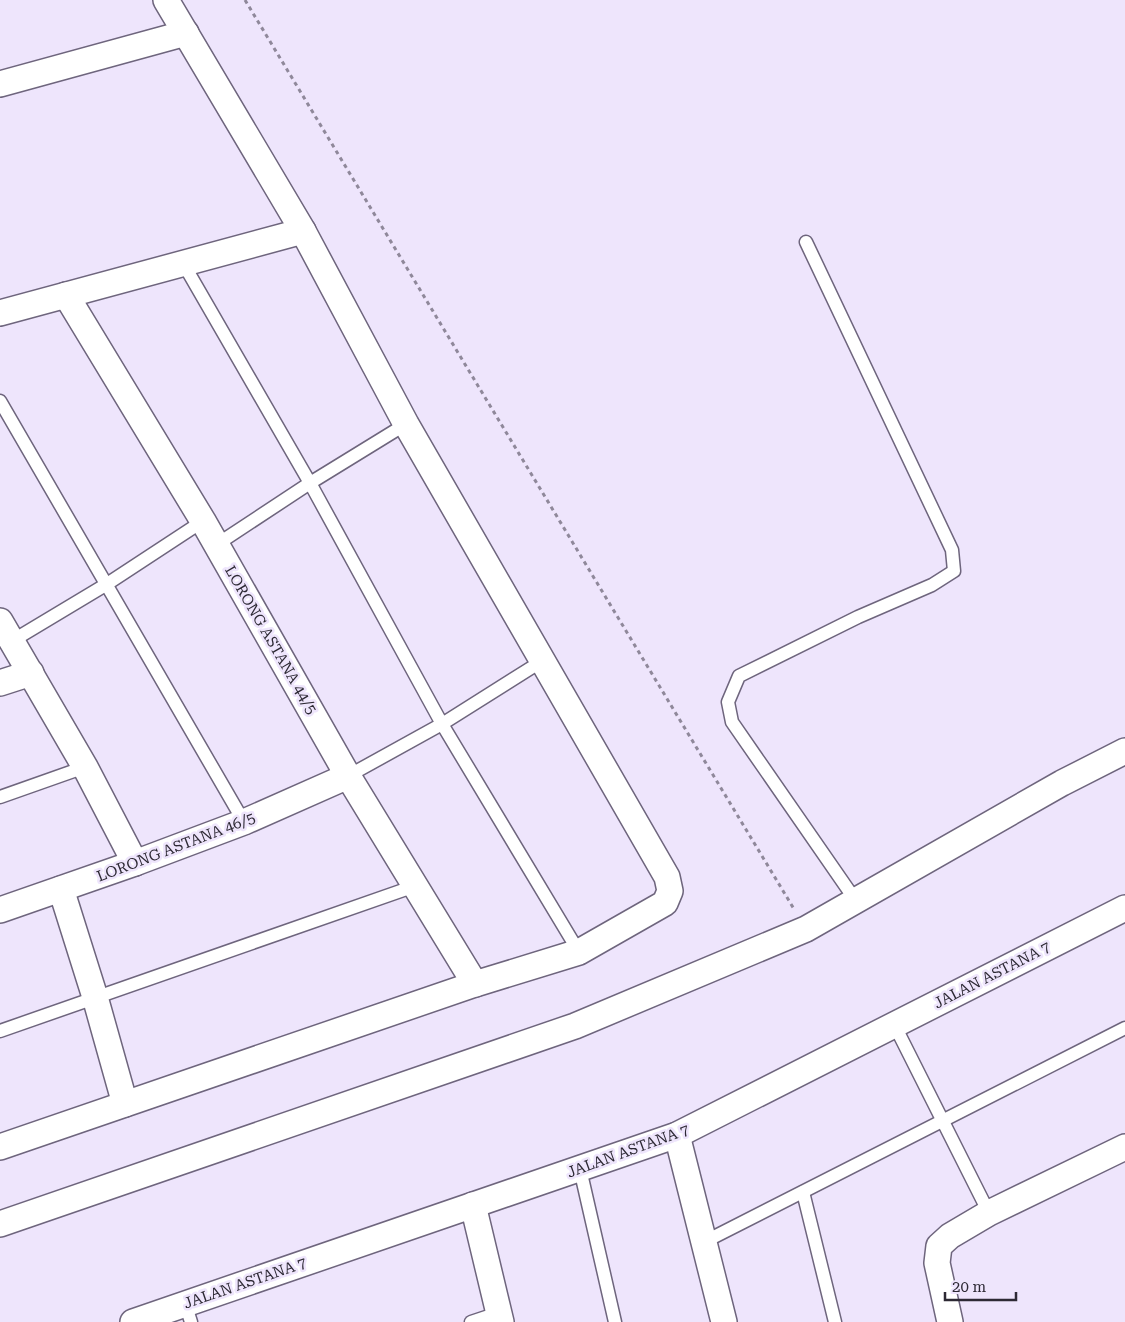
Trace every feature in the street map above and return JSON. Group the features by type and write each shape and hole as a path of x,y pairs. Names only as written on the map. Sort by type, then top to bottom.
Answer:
{"street":[{"path":"0,1147 475,984 579,952 665,903 670,891 667,877 406,424 303,231 166,0"},
{"path":"0,84 186,33"},
{"path":"0,313 303,231"},
{"name":"LORONG ASTANA 44/5","path":"66,295 202,521 348,776 475,984"},
{"path":"6,631 85,767 136,863"},
{"path":"0,683 31,673"},
{"path":"0,1224 575,1026 806,929 1062,783 1125,751"},
{"name":"LORONG ASTANA 46/5","path":"0,910 136,863 244,822 348,776"},
{"path":"61,889 95,997 125,1104"},
{"name":"JALAN ASTANA 7","path":"133,1322 188,1313 473,1205 678,1135 1125,908"},
{"path":"678,1135 724,1322"},
{"path":"950,1322 937,1264 939,1246 950,1236 989,1214 1125,1149"},
{"path":"473,1205 500,1317"}],"lane":[{"path":"806,242 952,550 954,571 932,585 858,618 739,676 728,702 732,722 856,901"},
{"path":"183,263 310,483 442,724 579,952"},
{"path":"0,401 244,822"},
{"path":"216,545 310,483 406,424"},
{"path":"6,631 107,584 202,521"},
{"path":"348,776 442,724 542,661"},
{"path":"0,797 85,767"},
{"path":"0,1031 415,886"},
{"path":"894,1024 989,1214"},
{"path":"704,1242 1125,1028"},
{"path":"580,1169 615,1322"},
{"path":"803,1192 835,1322"},
{"path":"471,1322 500,1317"}],"path":[{"path":"245,0 806,929"}]}
